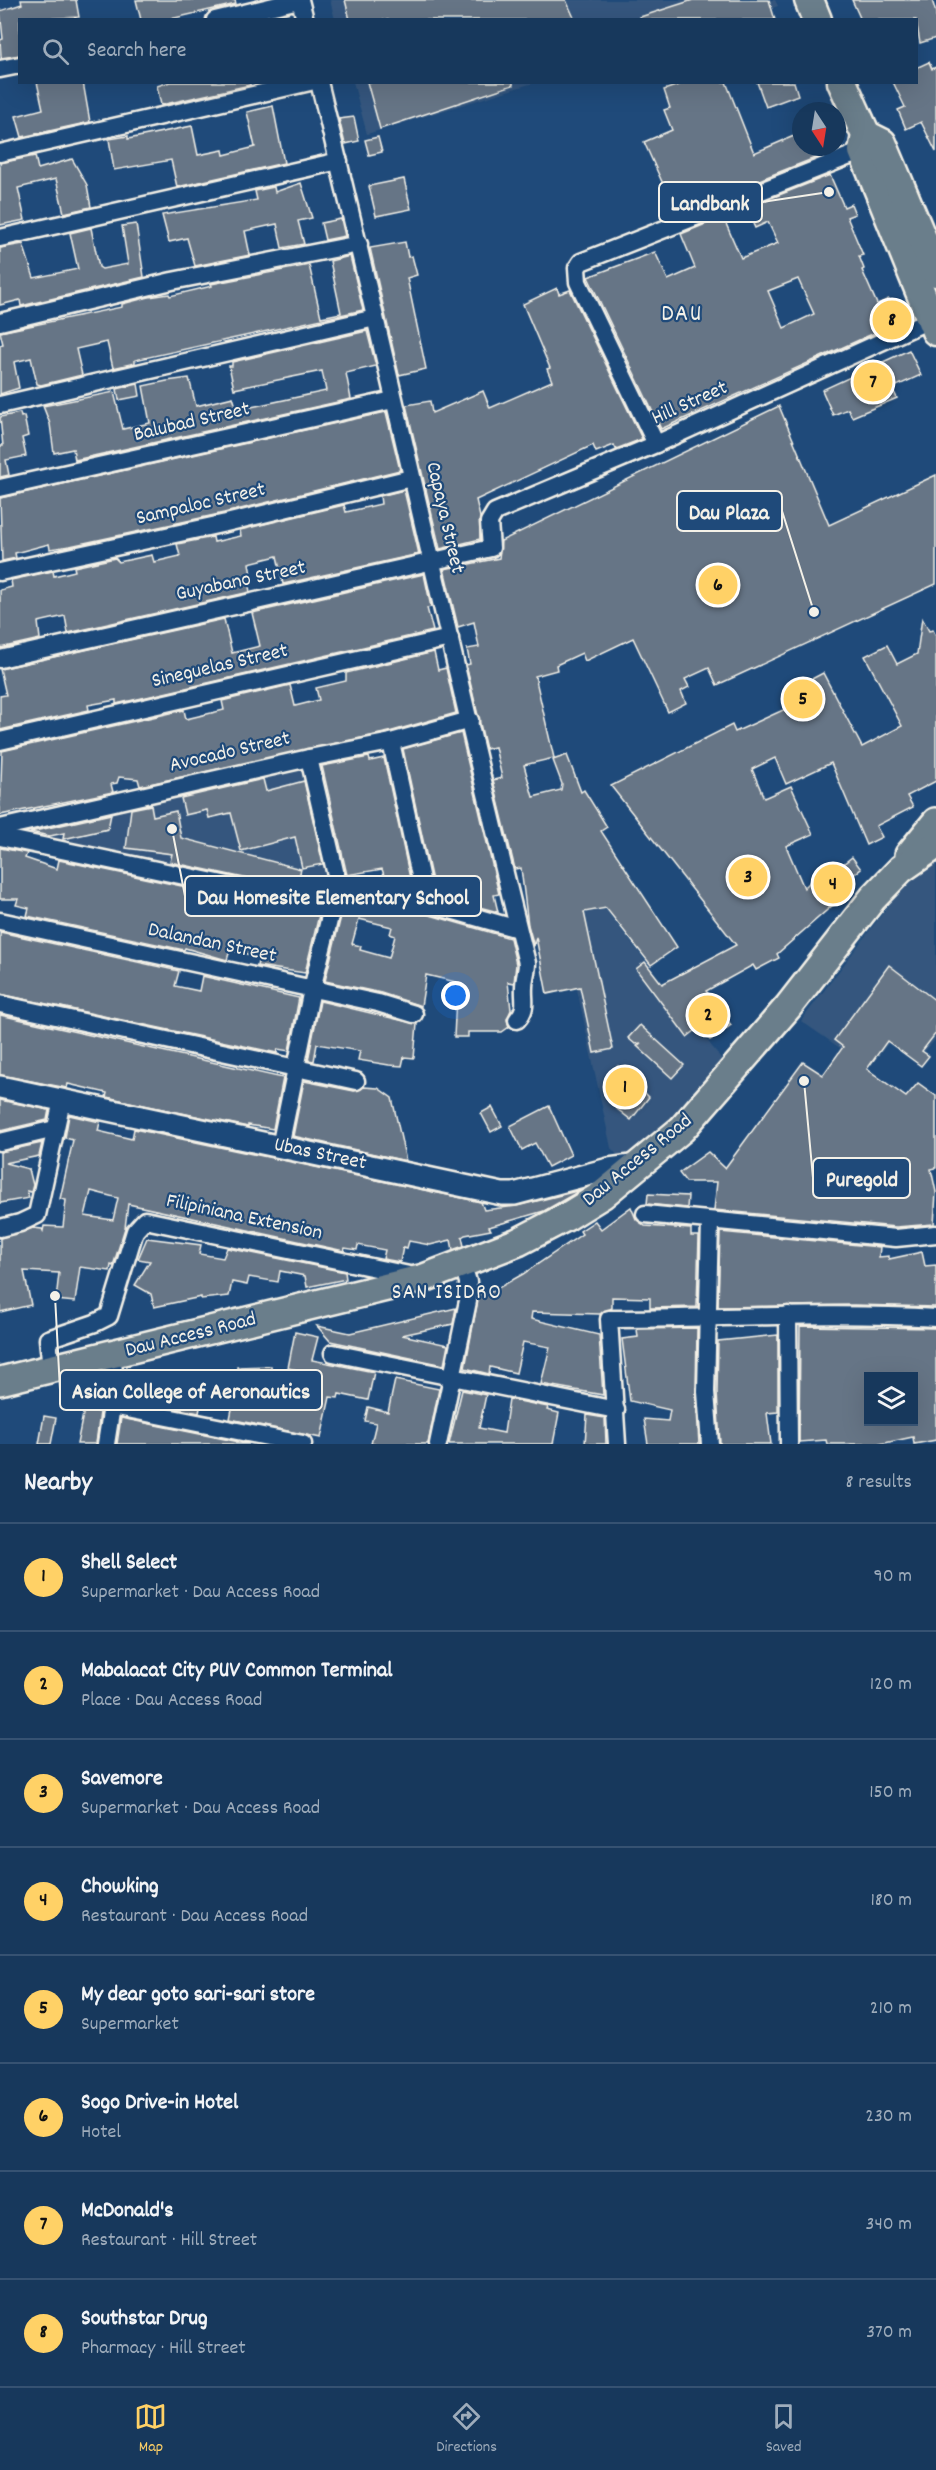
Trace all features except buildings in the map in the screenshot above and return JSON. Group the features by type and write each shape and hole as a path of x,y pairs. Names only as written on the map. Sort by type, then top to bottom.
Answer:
{"highway":[{"path":"809,0 816,18"},
{"path":"843,84 870,143 936,272"},
{"path":"870,143 934,322"}],"main road":[{"name":"Dau Access Road","path":"0,1381 424,1278 463,1265 518,1242 568,1216 602,1195 671,1140 712,1097 788,1007 849,927 901,869 917,843 936,822"},
{"name":"Dau Access Road","path":"901,869 936,845"}],"street":[{"path":"224,18 300,0 304,18"},
{"path":"0,69 18,65"},
{"path":"0,153 301,84"},
{"name":"Capaya Street","path":"320,84 359,244 430,564 470,720 527,963 528,976 524,988 525,1007 517,1020"},
{"path":"656,444 578,282 577,268 581,262 870,143"},
{"path":"0,238 339,161"},
{"path":"0,322 172,281 359,244"},
{"path":"0,405 375,318"},
{"name":"Hill Street","path":"491,548 489,522 495,512 934,322"},
{"name":"Balubad Street","path":"0,489 393,400"},
{"name":"Sampaloc Street","path":"0,572 226,523 411,478"},
{"name":"Guyabano Street","path":"0,659 430,564 491,548"},
{"name":"Sineguelas Street","path":"0,741 450,638"},
{"name":"Avocado Street","path":"0,828 309,758 391,742 470,720"},
{"path":"391,742 426,903"},
{"path":"280,1147 312,989 338,884 309,758"},
{"path":"0,837 332,907"},
{"path":"338,884 426,903 518,929"},
{"name":"Dalandan Street","path":"0,921 378,1003 414,1014"},
{"path":"0,1004 356,1081"},
{"name":"Ubas Street","path":"0,1087 502,1194 514,1194 609,1169 639,1165"},
{"path":"0,1228 20,1223 37,1215 62,1100"},
{"path":"0,1142 55,1130"},
{"path":"645,1214 896,1238 936,1234"},
{"name":"Filipiniana Extension","path":"51,1369 48,1339 95,1323 108,1316 135,1231 145,1220 424,1278"},
{"path":"710,1221 706,1392 710,1444"},
{"path":"438,1444 468,1301 468,1282 463,1265"},
{"path":"788,1315 789,1444"},
{"path":"617,1444 609,1319 708,1319 788,1315 936,1318"},
{"path":"333,1353 616,1410"},
{"path":"106,1444 112,1406 114,1355"},
{"path":"112,1406 303,1444"}],"shaded area":[{"path":"330,0 775,0 778,6 742,18 334,18"},
{"path":"354,84 530,84 367,134"},
{"path":"304,764 328,878 321,899 26,834 25,824"},
{"path":"936,855 936,1039 925,1051 897,1032 869,1068 801,1021 889,905 927,861"},
{"path":"593,893 727,1066 666,1133 625,1164 611,1148 558,900"}],"place":[{"name":"Landbank","path":"829,192"},
{"name":"Southstar Drug","path":"892,320"},
{"name":"McDonald's","path":"873,382"},
{"name":"Sogo Drive-in Hotel","path":"718,585"},
{"name":"Dau Plaza","path":"814,612"},
{"name":"My dear goto sari-sari store","path":"803,699"},
{"name":"Dau Homesite Elementary School","path":"172,829"},
{"name":"Savemore","path":"748,877"},
{"name":"Chowking","path":"833,884"},
{"name":"Mabalacat City PUV Common Terminal","path":"708,1015"},
{"name":"Puregold","path":"804,1081"},
{"name":"Shell Select","path":"625,1087"},
{"name":"Asian College of Aeronautics","path":"55,1296"}],"district":[{"name":"DAU","path":"682,315"},
{"name":"SAN ISIDRO","path":"447,1293"}]}
